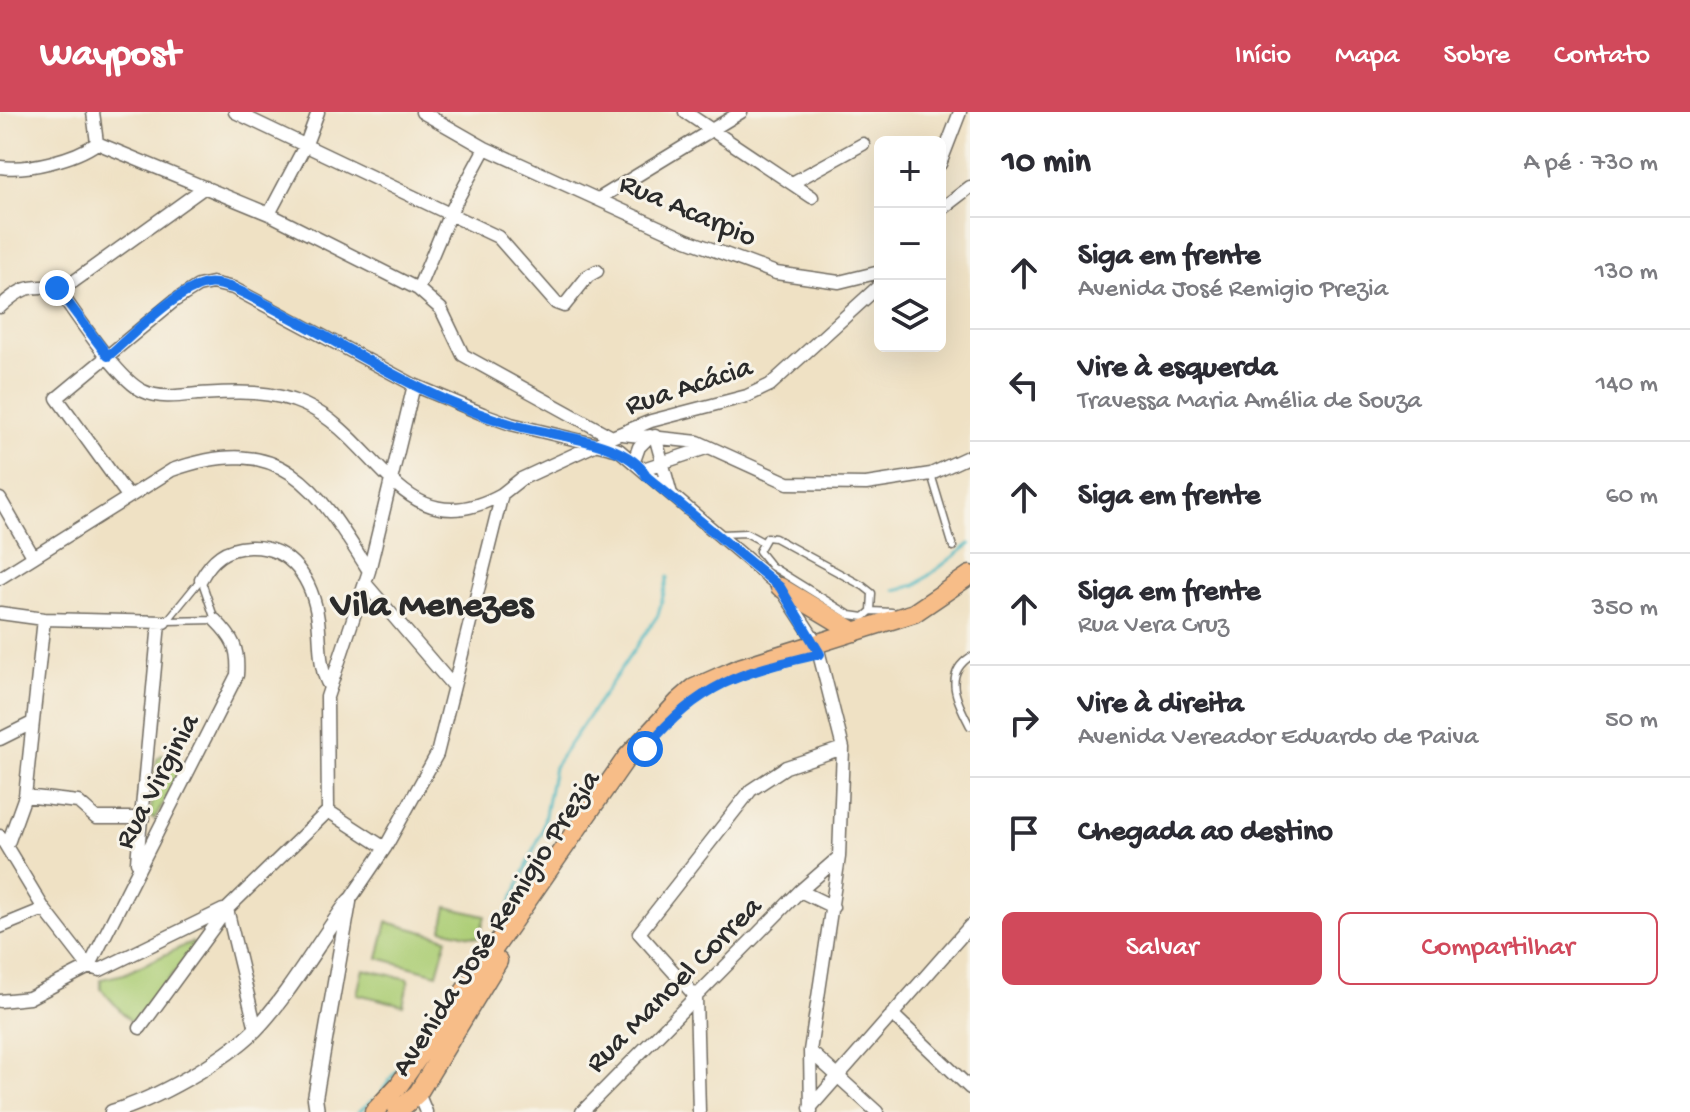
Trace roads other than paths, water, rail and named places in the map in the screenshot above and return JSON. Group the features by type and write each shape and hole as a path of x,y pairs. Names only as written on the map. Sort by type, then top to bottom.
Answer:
{"main road":[{"name":"Avenida José Remigio Prezia","path":"397,1112 418,1093 526,915 617,784 669,721 698,696 723,683 855,632 914,613 970,575"},
{"path":"780,587 855,632"},
{"name":"Avenida José Remigio Prezia","path":"374,1112 399,1085 627,757 694,688 739,668 909,627 970,590"}],"street":[{"path":"93,112 97,143"},
{"path":"235,112 498,237 556,303 564,306 597,271"},
{"path":"269,214 306,144 318,112"},
{"path":"685,112 707,130 812,197"},
{"path":"600,198 741,112"},
{"path":"946,148 960,112"},
{"name":"Rua Acarpio","path":"430,114 485,148 687,240 776,273 839,282 874,273"},
{"path":"0,167 14,169 43,162 87,151 97,143"},
{"path":"97,143 269,214 418,289 441,309 463,355 616,436 653,436 698,442 788,483 866,484 931,474 970,456"},
{"path":"792,183 863,144"},
{"path":"418,289 450,213 485,148"},
{"path":"0,307 17,291 33,285 57,288 73,282 205,187"},
{"path":"943,208 970,187"},
{"path":"128,496 57,398 174,301 198,286 212,283 253,297 414,385 511,424 615,449 721,534 780,587 818,648 843,748 839,857 810,1051 810,1110"},
{"path":"57,288 108,356 143,391 166,396 267,392 307,406 356,442 387,473 393,485"},
{"name":"Rua Acácia","path":"393,485 414,500 451,509 478,508 521,479 651,421 747,396 770,385 874,290"},
{"path":"140,1028 227,909 328,811 327,697 367,577 393,485 414,385"},
{"path":"653,436 665,463 671,494"},
{"path":"638,465 639,447 653,436"},
{"path":"638,465 665,463 706,448"},
{"path":"0,578 128,496 186,465 244,455 286,472 316,491 367,577 453,686"},
{"path":"112,1112 129,1107 186,1076 231,1050 256,1029 385,848 437,754 502,494"},
{"path":"0,499 33,556"},
{"path":"201,579 217,557 235,548 260,547 291,559 301,571 318,617 321,656 330,687"},
{"path":"0,613 44,619 163,622 135,871"},
{"path":"44,619 30,724 25,796 4,841 44,909 89,967 100,970 227,909"},
{"name":"Rua Virginia","path":"89,967 237,675 238,654 234,639 215,620"},
{"path":"0,739 30,724"},
{"path":"699,1112 696,997 639,933 751,790 786,767 843,748"},
{"path":"25,796 78,802 96,818 143,818"},
{"path":"328,811 385,848"},
{"name":"Rua Manoel Correa","path":"582,1112 800,891 839,857"},
{"name":"Rua Manoel Correa","path":"800,891 833,907"},
{"path":"317,1112 315,1098 345,939 349,901"},
{"path":"0,927 44,909"},
{"path":"227,909 256,1029"},
{"path":"810,1110 836,1074 968,929"},
{"path":"327,931 345,939"},
{"path":"0,1001 29,998 89,967"},
{"path":"892,1014 970,1088"},
{"path":"810,1051 877,1112"},
{"path":"418,1093 426,1112"}],"lane":[{"path":"931,474 953,547"},
{"path":"721,534 746,533 761,541"},
{"path":"871,611 872,593 863,586 775,538 767,537 761,541 759,551 771,566 850,615 864,617 871,611 914,613"},
{"path":"201,579 215,620 163,622 201,579"},
{"path":"970,657 955,672 953,685 970,726"}],"waterway":[{"path":"895,590 916,585 970,544"},
{"path":"504,918 542,831 554,767 658,615 668,577"},
{"path":"382,1091 431,1023"},
{"path":"358,1112 374,1099"}],"district":[{"name":"Vila Menezes","path":"432,601"}]}
